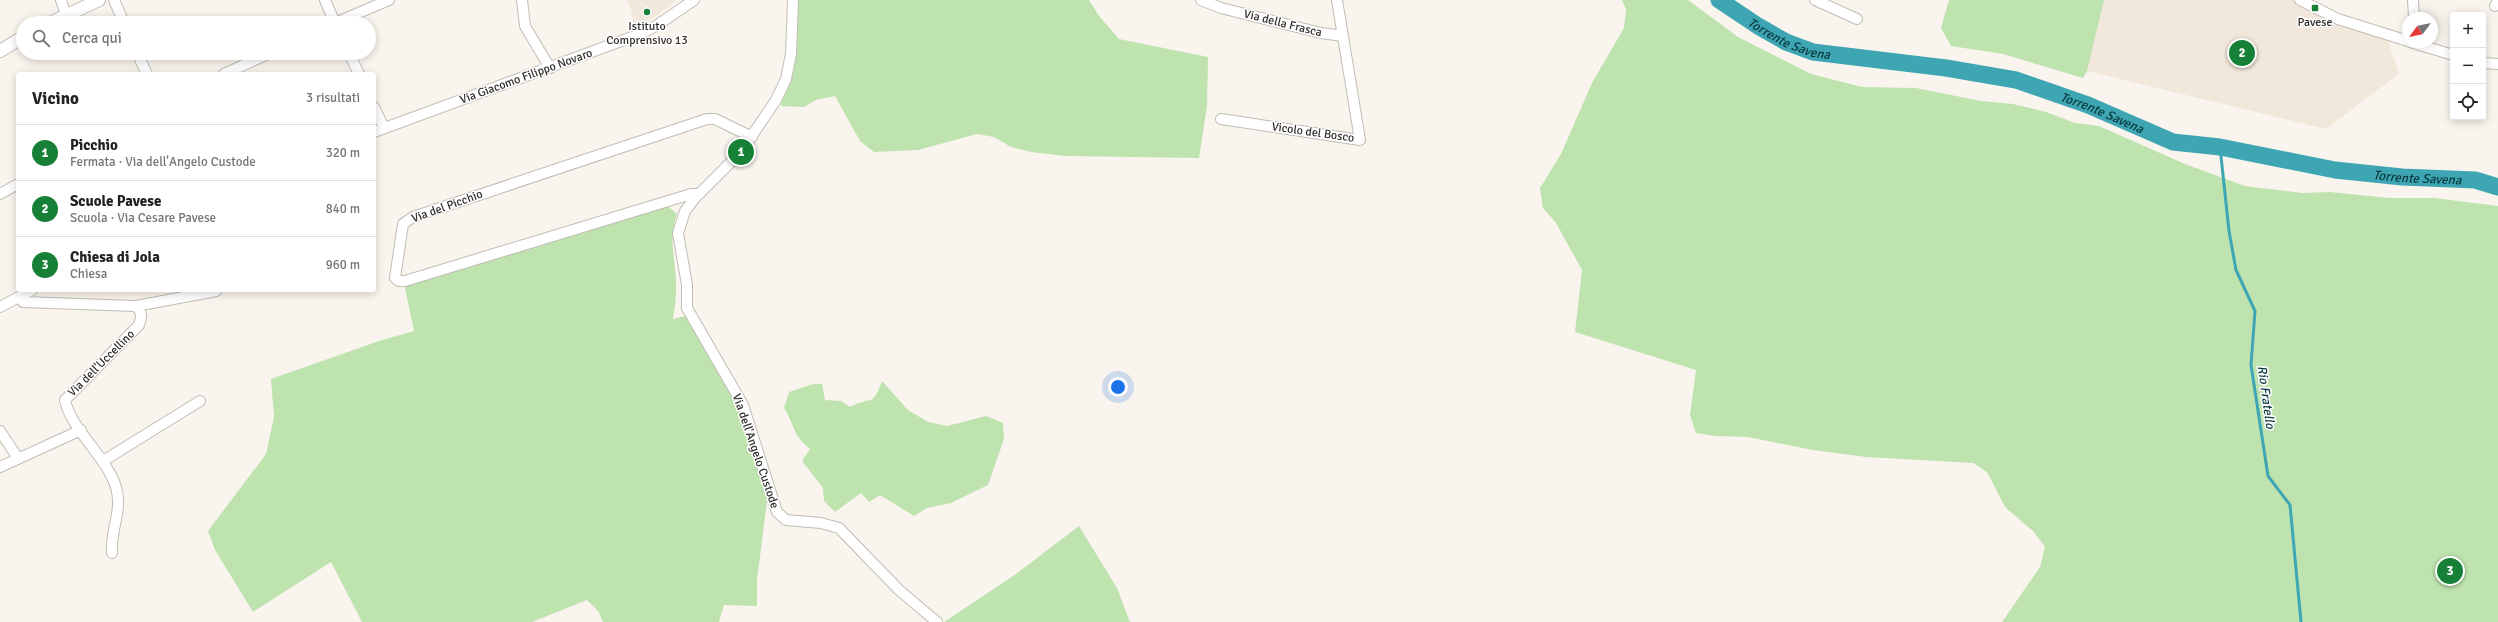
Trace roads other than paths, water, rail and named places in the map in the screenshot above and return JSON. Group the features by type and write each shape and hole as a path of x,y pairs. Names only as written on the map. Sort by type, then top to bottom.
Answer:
{"main road":[{"path":"66,15 99,0"},
{"path":"0,51 16,41"}],"street":[{"path":"61,0 66,15"},
{"path":"114,0 121,16"},
{"path":"325,0 332,16"},
{"path":"351,16 389,0"},
{"path":"522,0 525,26 550,68"},
{"name":"Via Giacomo Filippo Novaro","path":"379,130 640,34 656,26 694,0"},
{"name":"Via dell'Angelo Custode","path":"793,0 790,67 776,100 741,152 698,194 686,211 678,233 687,285 687,308 743,405 777,512 786,520 821,523 839,528 899,590 937,622"},
{"name":"Via della Frasca","path":"1201,0 1221,8 1321,33 1343,36"},
{"name":"Vicolo del Bosco","path":"1221,119 1360,140 1336,0"},
{"path":"1815,0 1857,19"},
{"path":"2300,0 2338,19 2402,39"},
{"path":"2413,0 2414,12"},
{"path":"2430,48 2450,54"},
{"path":"141,60 146,72"},
{"path":"228,72 255,60"},
{"path":"352,60 358,72"},
{"path":"2486,63 2498,64"},
{"path":"376,116 379,130"},
{"name":"Via del Picchio","path":"698,194 683,196 405,281 399,281 395,278 403,224 412,217 707,119 715,119 752,137"},
{"path":"0,194 16,185"},
{"path":"0,307 28,292"},
{"path":"20,296 23,302 136,306 211,292"},
{"name":"Via dell'Uccellino","path":"112,553 111,540 119,515 119,504 111,474 81,430 66,405 65,400 139,325 142,317 136,306"},
{"path":"103,461 200,401"},
{"path":"0,467 81,430"},
{"path":"0,431 18,458"}],"waterway":[{"name":"Torrente Savena","path":"1719,0 1758,26 1786,42 1813,52 1946,68 2016,80 2088,105 2173,142 2220,147 2335,170 2402,177 2475,180 2498,187"},
{"name":"Rio Fratello","path":"2220,147 2229,231 2236,270 2255,311 2251,365 2268,476 2290,505 2301,622"}],"place":[{"name":"Pavese","path":"2315,8"},
{"name":"Istituto Comprensivo 13","path":"647,12"},
{"name":"Scuole Pavese","path":"2242,53"},
{"name":"Picchio","path":"741,152"},
{"name":"Chiesa di Jola","path":"2450,571"}]}
